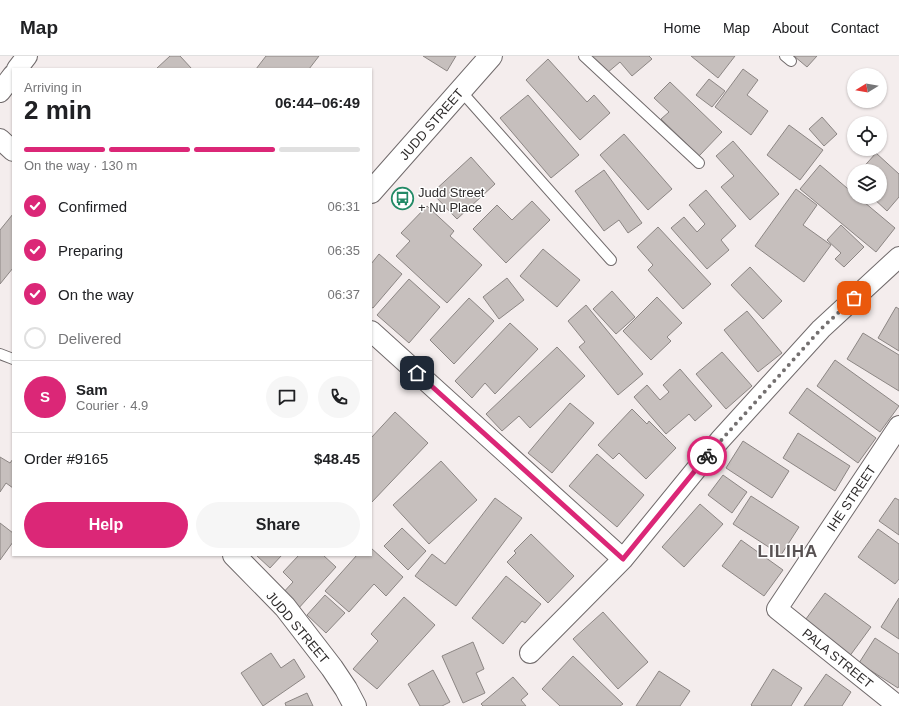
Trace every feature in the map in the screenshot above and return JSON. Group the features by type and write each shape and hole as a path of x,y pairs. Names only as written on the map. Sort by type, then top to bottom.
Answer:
{"street":[{"path":"19,68 27,56"},
{"name":"JUDD STREET","path":"372,191 491,56"},
{"path":"0,92 12,76"},
{"path":"0,139 12,150"},
{"path":"530,653 623,559 720,440 821,329 899,257"},
{"path":"372,332 623,559"},
{"name":"IHE STREET","path":"778,609 899,426"},
{"name":"JUDD STREET","path":"235,556 284,607 332,668 355,706"},
{"name":"PALA STREET","path":"778,609 898,706"}],"lane":[{"path":"584,56 699,163"},
{"path":"460,90 611,260"},
{"path":"0,354 12,359"}],"building":[{"path":"170,56 180,56 191,68 157,68"},
{"path":"266,56 319,56 310,68 257,68"},
{"path":"423,56 456,56 447,71"},
{"path":"592,56 649,56 652,59 632,76 620,62 607,73"},
{"path":"691,56 735,56 718,78"},
{"path":"794,56 817,56 807,67"},
{"path":"548,59 587,102 594,95 610,113 580,140 526,80"},
{"path":"743,69 758,80 747,95 768,111 751,135 715,107"},
{"path":"709,79 725,91 712,107 696,95"},
{"path":"670,82 722,132 699,156 661,119 669,112 654,98"},
{"path":"528,95 579,155 551,178 500,118"},
{"path":"822,117 837,134 824,146 809,129"},
{"path":"789,125 823,150 800,180 767,155"},
{"path":"624,134 672,189 648,210 600,155"},
{"path":"733,141 779,194 750,220 721,187 734,176 716,156"},
{"path":"873,156 879,156 899,174 899,197 887,211 880,204 887,204 887,164 866,164"},
{"path":"471,157 495,184 457,219 432,193"},
{"path":"820,165 847,188 847,204 866,204 895,228 876,252 800,189"},
{"path":"604,170 642,223 628,233 619,220 604,231 575,191"},
{"path":"796,189 817,205 803,225 831,245 804,282 755,246"},
{"path":"706,190 736,226 721,240 729,250 707,269 671,228 684,217 697,232 705,224 689,205"},
{"path":"532,201 550,220 506,263 473,229 497,205 512,220"},
{"path":"427,206 454,231 450,236 482,265 447,303 396,256 410,241 401,233"},
{"path":"12,215 12,269 0,284 0,230"},
{"path":"841,225 864,247 844,267 835,259 841,253 827,240"},
{"path":"658,227 711,284 683,309 648,270 653,265 637,247"},
{"path":"543,249 580,280 557,307 520,276"},
{"path":"379,254 402,274 373,308 372,308 372,263"},
{"path":"750,267 782,301 763,319 731,285"},
{"path":"507,278 524,300 499,319 483,297"},
{"path":"409,279 440,307 409,343 377,315"},
{"path":"612,291 635,317 616,334 593,309"},
{"path":"657,297 682,323 667,337 671,341 651,360 623,331"},
{"path":"469,298 494,321 454,364 430,340"},
{"path":"586,305 643,374 618,395 579,347 585,342 568,321"},
{"path":"896,307 899,309 899,351 878,338"},
{"path":"747,311 782,353 758,372 724,330"},
{"path":"510,323 538,349 495,394 485,383 472,398 455,381"},
{"path":"863,333 899,355 899,391 847,359"},
{"path":"557,347 585,376 530,428 519,416 502,431 486,414"},
{"path":"722,352 752,386 726,409 696,374"},
{"path":"835,360 899,406 880,432 817,386"},
{"path":"680,369 712,406 695,421 689,414 666,434 634,397 647,385 660,400 669,392 663,385"},
{"path":"807,388 876,438 858,463 789,413"},
{"path":"570,403 594,423 552,473 528,453"},
{"path":"632,409 647,424 649,421 676,448 646,479 619,453 613,459 598,445"},
{"path":"395,412 428,443 372,502 372,437"},
{"path":"798,433 850,466 835,491 783,458"},
{"path":"743,441 789,471 772,498 726,468"},
{"path":"597,454 644,495 617,527 569,486"},
{"path":"0,457 10,463 12,460 12,487 6,483 0,492"},
{"path":"441,461 477,500 429,544 393,505"},
{"path":"723,475 747,492 732,513 708,495"},
{"path":"751,496 799,527 781,555 733,524"},
{"path":"495,498 522,518 456,606 415,576 432,554 445,564"},
{"path":"895,498 899,500 899,535 879,521"},
{"path":"700,504 723,524 684,567 662,547"},
{"path":"0,523 12,532 12,543 0,560"},
{"path":"402,528 426,551 408,570 384,546"},
{"path":"878,529 899,544 899,579 895,584 858,557"},
{"path":"531,534 574,576 548,603 507,562 516,553 514,551"},
{"path":"741,540 783,570 764,596 722,566"},
{"path":"372,549 403,577 386,596 374,584 349,612 325,591 356,556 372,556"},
{"path":"257,556 281,556 270,568"},
{"path":"298,556 324,556 336,567 297,610 281,595 293,582 283,572"},
{"path":"506,576 541,604 525,623 522,621 503,644 472,618"},
{"path":"825,593 871,627 849,657 803,623"},
{"path":"325,595 345,613 326,633 307,615"},
{"path":"404,597 435,625 377,689 353,669 378,641 371,634"},
{"path":"899,598 899,639 881,627"},
{"path":"603,612 648,662 618,689 573,639"},
{"path":"875,638 899,654 898,688 859,663"},
{"path":"473,642 484,669 476,673 485,693 463,703 442,656"},
{"path":"271,653 281,668 294,659 305,677 263,706 241,673"},
{"path":"573,656 623,704 620,706 560,706 542,689"},
{"path":"773,669 802,688 791,706 752,706 751,705"},
{"path":"433,670 450,702 442,706 420,706 408,684"},
{"path":"659,671 690,691 680,706 636,706"},
{"path":"826,674 851,692 842,706 804,706"},
{"path":"513,677 528,694 521,700 526,706 483,706 481,704"},
{"path":"307,693 313,706 286,706 285,703"}],"way so far":[{"path":"707,456 821,329 854,298"}],"place":[{"name":"Judd Street + Nu Place","path":"402,199"}],"district":[{"name":"LILIHA","path":"788,551"}],"route":[{"path":"417,373 623,559 707,456"}]}
